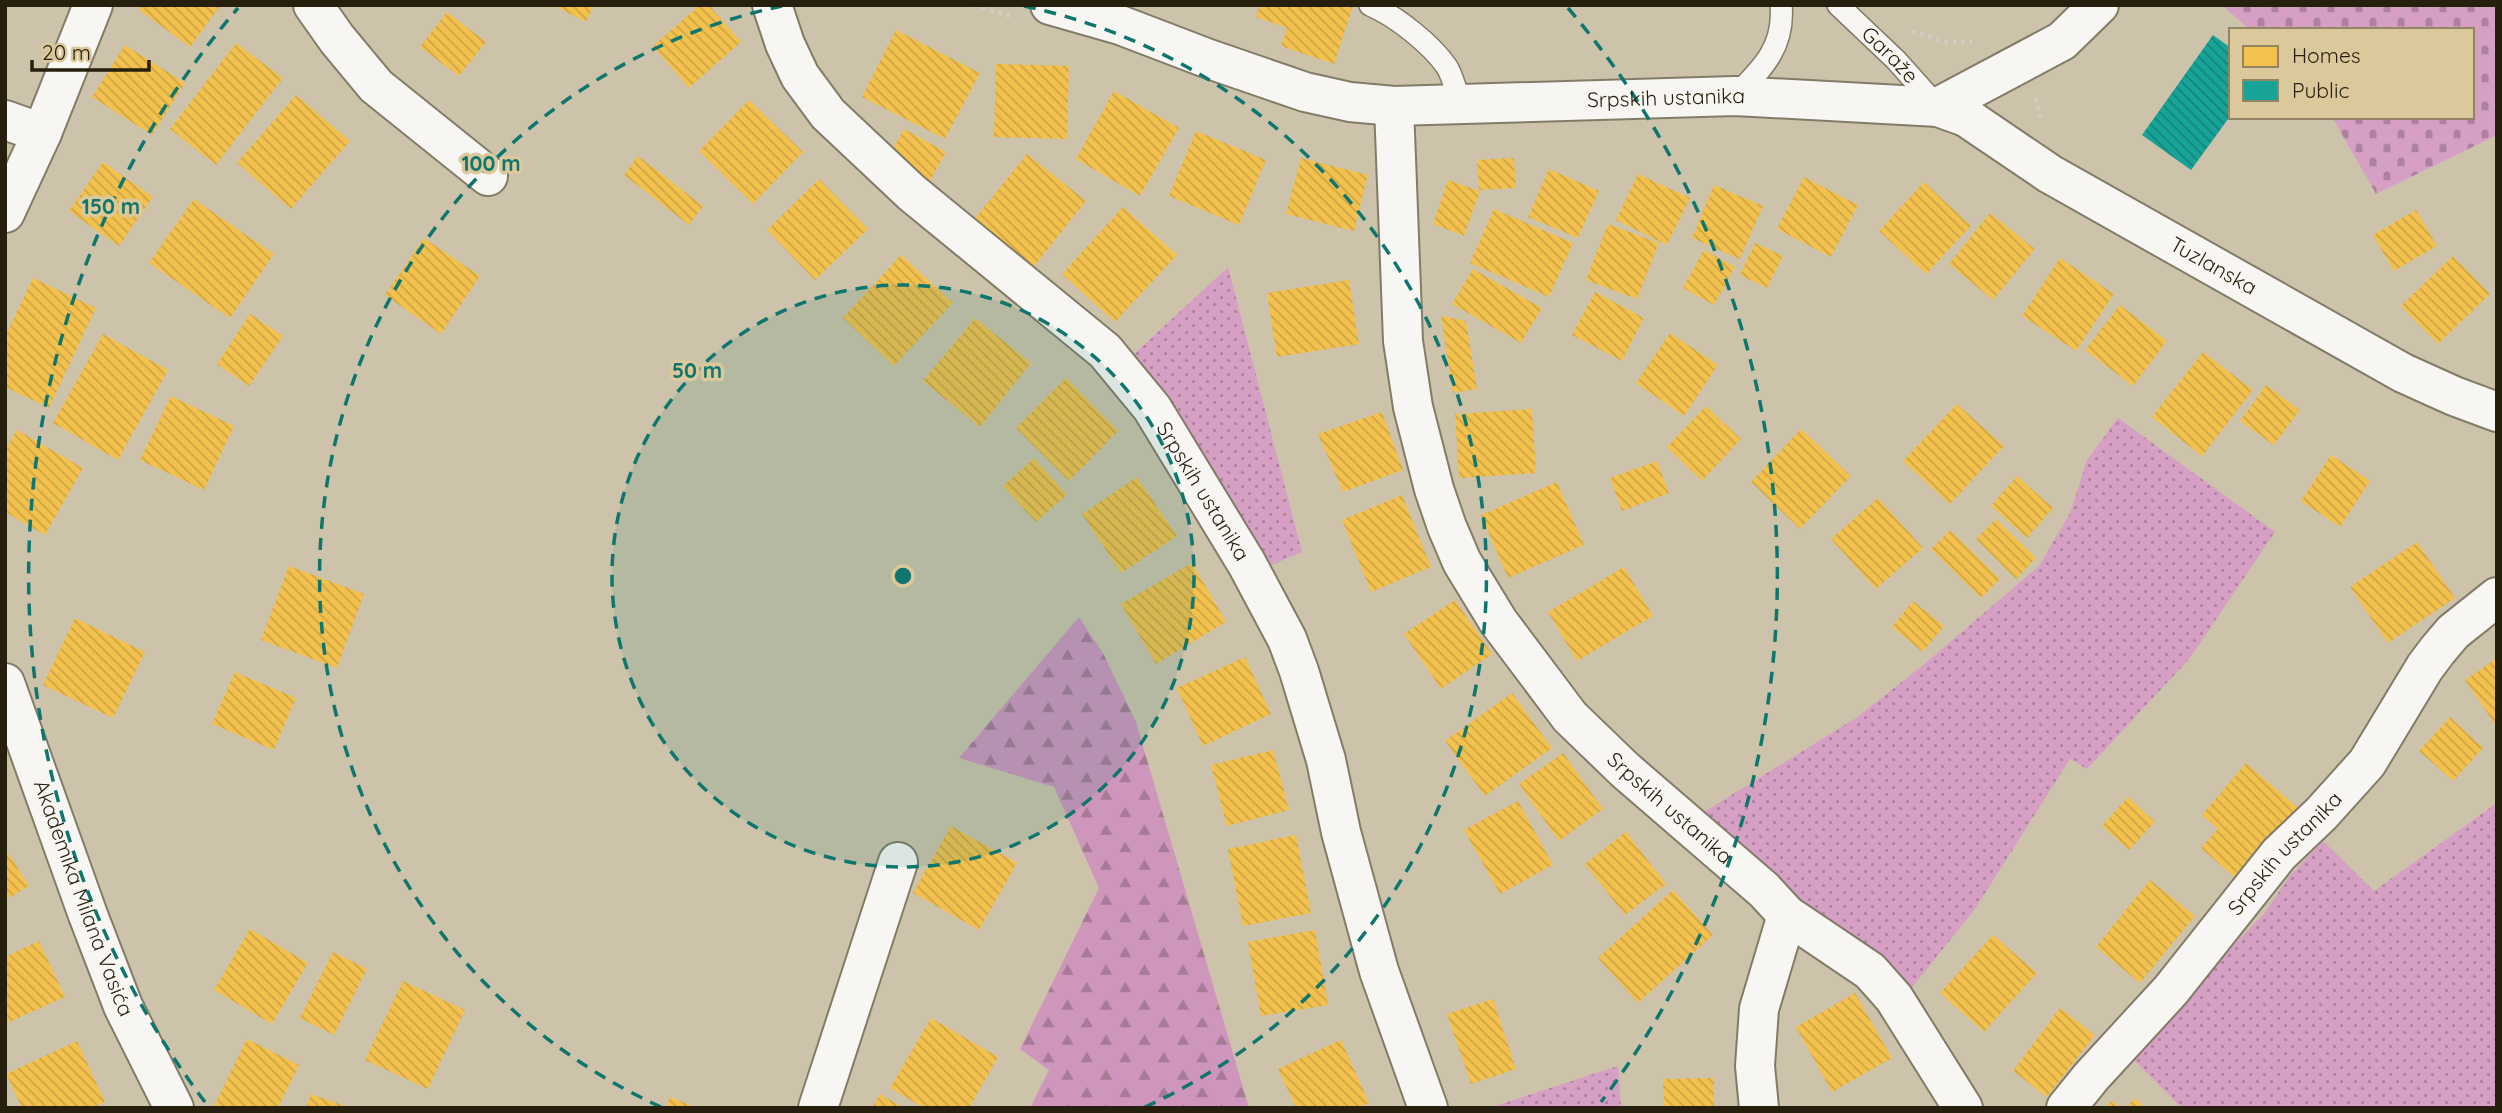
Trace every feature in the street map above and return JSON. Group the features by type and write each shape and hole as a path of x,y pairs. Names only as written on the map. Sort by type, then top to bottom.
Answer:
{"street":[{"path":"5,213 42,133 93,5"},
{"path":"313,5 376,86 488,176"},
{"name":"Srpskih ustanika","path":"772,5 785,44 800,76 828,114 912,193 1087,335 1121,369 1152,408 1241,554 1287,639 1299,671 1326,760 1341,832 1379,971 1428,1108"},
{"path":"1938,107 2062,41 2099,5"},
{"name":"Srpskih ustanika","path":"1034,12 1120,25 1209,60 1305,92 1350,102 1394,106 1735,96 1938,107"},
{"name":"Srpskih ustanika","path":"1394,106 1403,341 1411,394 1434,489 1462,562 1498,621 1570,718 1764,890 1787,915 1870,971 1894,998 1963,1108"},
{"name":"Tuzlanska","path":"1938,107 1966,117 2050,174 2384,362 2454,396 2497,412"},
{"path":"5,120 42,133"},
{"name":"Srpskih ustanika","path":"2066,1108 2196,961 2279,854 2367,764 2425,667 2453,632 2497,597"},
{"name":"Akademika Milana Vasića","path":"5,683 123,1006 174,1108"},
{"path":"818,1108 898,862"},
{"path":"1759,1108 1755,1066 1759,1009 1787,915"}],"lane":[{"path":"1370,5 1387,12 1415,35 1447,68 1461,103"},
{"path":"1735,96 1766,65 1778,38 1780,5"},
{"name":"Garaže","path":"1838,5 1896,60 1938,107"}],"path":[{"path":"974,5 1034,12"},
{"path":"1902,23 1913,31 1947,42 1979,41"},
{"path":"2037,90 2035,97 2045,125"}],"green space":[{"path":"2222,5 2497,5 2497,135 2376,194 2333,119 2474,119 2474,28 2248,28"},
{"path":"1228,267 1302,552 1267,567 1191,432 1132,356"},
{"path":"2118,418 2275,532 2190,658 2087,769 2070,759 1975,909 1909,991 1800,907 1696,817 1856,718 1922,666 2039,566 2070,513 2087,460"},
{"path":"1079,617 1104,655 1136,722 1249,1108 1030,1108 1049,1070 1020,1049 1099,888 1054,787 959,758"},
{"path":"2497,803 2497,1108 2182,1108 2128,1054 2264,914 2289,877 2323,841 2374,891"},
{"path":"1618,1066 1621,1108 1489,1108"}],"building: Homes":[{"path":"142,5 221,5 190,47 139,10"},
{"path":"553,5 594,5 586,22"},
{"path":"700,5 709,5 741,42 689,88 653,46"},
{"path":"1260,5 1353,6 1334,64 1281,46 1287,28 1256,17"},
{"path":"447,12 486,42 459,76 420,47"},
{"path":"896,30 980,73 945,139 862,97"},
{"path":"236,43 283,78 216,165 170,129"},
{"path":"125,45 185,83 152,135 92,97"},
{"path":"996,64 1069,66 1067,139 994,137"},
{"path":"1114,91 1179,128 1140,196 1076,159"},
{"path":"296,95 350,141 291,209 237,163"},
{"path":"749,100 803,152 753,204 699,151"},
{"path":"904,129 946,152 926,188 884,165"},
{"path":"1196,131 1266,160 1239,225 1169,196"},
{"path":"1027,154 1086,201 1032,269 972,222"},
{"path":"638,156 703,206 689,225 624,175"},
{"path":"1301,158 1368,175 1354,231 1286,214"},
{"path":"1514,158 1516,188 1479,190 1477,160"},
{"path":"103,162 153,197 119,246 69,211"},
{"path":"1549,169 1599,191 1578,238 1528,217"},
{"path":"1638,174 1690,198 1667,245 1616,220"},
{"path":"1804,177 1858,205 1831,257 1777,229"},
{"path":"819,179 868,229 815,280 767,230"},
{"path":"1448,180 1480,191 1464,236 1433,224"},
{"path":"1924,182 1971,226 1926,274 1879,231"},
{"path":"1714,185 1763,206 1740,259 1692,238"},
{"path":"194,199 274,254 230,318 149,263"},
{"path":"1123,207 1177,255 1115,322 1062,274"},
{"path":"1494,209 1573,243 1549,297 1470,263"},
{"path":"2416,210 2437,246 2394,271 2373,235"},
{"path":"1990,213 2035,249 1993,300 1949,264"},
{"path":"1608,224 1659,243 1637,299 1586,280"},
{"path":"424,238 480,276 441,334 385,295"},
{"path":"1755,243 1783,256 1767,288 1740,275"},
{"path":"1704,250 1735,267 1714,305 1683,288"},
{"path":"901,255 953,303 894,366 843,318"},
{"path":"2453,256 2490,294 2438,344 2401,306"},
{"path":"2060,258 2114,294 2076,351 2022,316"},
{"path":"1473,269 1542,308 1521,343 1452,304"},
{"path":"33,278 96,308 49,408 5,387 5,337"},
{"path":"1349,280 1359,344 1277,357 1267,293"},
{"path":"1595,292 1644,318 1622,361 1572,335"},
{"path":"2120,305 2167,341 2133,386 2085,350"},
{"path":"250,314 283,336 249,386 217,364"},
{"path":"1441,316 1466,321 1477,389 1453,393"},
{"path":"975,318 1031,363 980,427 923,381"},
{"path":"1670,333 1718,365 1684,416 1636,383"},
{"path":"103,334 168,370 118,460 53,423"},
{"path":"2203,352 2253,390 2202,456 2152,417"},
{"path":"1066,378 1118,431 1069,481 1016,428"},
{"path":"2266,385 2300,410 2274,445 2240,421"},
{"path":"171,396 234,426 204,490 140,460"},
{"path":"1957,404 2004,446 1950,504 1903,461"},
{"path":"1706,406 1741,439 1702,481 1667,447"},
{"path":"1532,409 1536,473 1459,478 1455,414"},
{"path":"1382,412 1403,470 1343,492 1318,434"},
{"path":"1801,429 1851,476 1800,529 1751,482"},
{"path":"17,430 83,468 45,535 5,512 5,450"},
{"path":"2331,455 2370,481 2340,527 2301,501"},
{"path":"1034,458 1067,495 1036,522 1003,486"},
{"path":"1657,461 1669,493 1622,511 1610,478"},
{"path":"2017,476 2053,508 2027,538 1991,506"},
{"path":"1137,477 1177,536 1121,573 1082,514"},
{"path":"1557,482 1584,545 1508,578 1481,515"},
{"path":"1402,495 1431,567 1371,592 1342,520"},
{"path":"1878,498 1923,548 1876,589 1831,539"},
{"path":"1996,519 2036,558 2016,579 1976,539"},
{"path":"1950,530 2000,579 1981,598 1931,549"},
{"path":"2417,542 2455,598 2388,643 2350,587"},
{"path":"1192,563 1226,622 1156,664 1121,604"},
{"path":"289,566 364,594 337,668 261,640"},
{"path":"1624,567 1653,616 1577,661 1548,612"},
{"path":"1455,600 1492,654 1441,689 1404,634"},
{"path":"1913,601 1944,626 1923,652 1892,627"},
{"path":"75,618 145,652 113,718 43,685"},
{"path":"1245,657 1271,714 1203,746 1177,688"},
{"path":"2497,658 2497,727 2465,680"},
{"path":"235,672 296,698 274,750 212,724"},
{"path":"1512,693 1552,748 1485,796 1445,741"},
{"path":"2450,717 2483,748 2453,781 2419,751"},
{"path":"1273,750 1289,810 1227,826 1211,765"},
{"path":"1563,753 1603,809 1559,841 1519,784"},
{"path":"2246,763 2299,809 2237,879 2201,848 2218,829 2202,815"},
{"path":"2128,797 2155,822 2129,850 2102,826"},
{"path":"1518,801 1553,865 1500,894 1464,830"},
{"path":"951,826 1017,863 979,930 913,893"},
{"path":"1626,832 1666,884 1625,915 1585,864"},
{"path":"1296,835 1311,913 1243,926 1228,849"},
{"path":"5,848 29,886 5,900"},
{"path":"2150,880 2195,916 2140,983 2096,947"},
{"path":"1673,890 1713,935 1638,1003 1598,958"},
{"path":"250,929 308,963 272,1024 214,990"},
{"path":"1315,930 1328,1005 1261,1016 1248,942"},
{"path":"1993,935 2037,973 1984,1032 1940,993"},
{"path":"39,941 65,997 5,1024 5,957"},
{"path":"333,952 367,969 334,1035 300,1018"},
{"path":"403,981 465,1010 428,1089 365,1060"},
{"path":"1855,993 1892,1058 1832,1092 1796,1027"},
{"path":"1493,999 1516,1069 1471,1084 1447,1014"},
{"path":"2060,1008 2095,1035 2047,1097 2013,1071"},
{"path":"931,1018 998,1057 969,1108 924,1108 890,1088"},
{"path":"247,1039 299,1065 278,1108 213,1108"},
{"path":"1341,1040 1369,1103 1358,1108 1296,1108 1278,1069"},
{"path":"77,1041 105,1102 92,1108 22,1108 6,1074"},
{"path":"1714,1078 1714,1108 1664,1108 1663,1079"},
{"path":"311,1094 348,1107 348,1108 306,1108"},
{"path":"880,1094 904,1108 872,1108"},
{"path":"670,1097 697,1108 666,1108"},
{"path":"2135,1098 2145,1108 2126,1108"},
{"path":"2112,1100 2120,1108 2105,1108"}],"building: Public":[{"path":"2213,35 2229,47 2229,118 2191,170 2142,135"}]}
